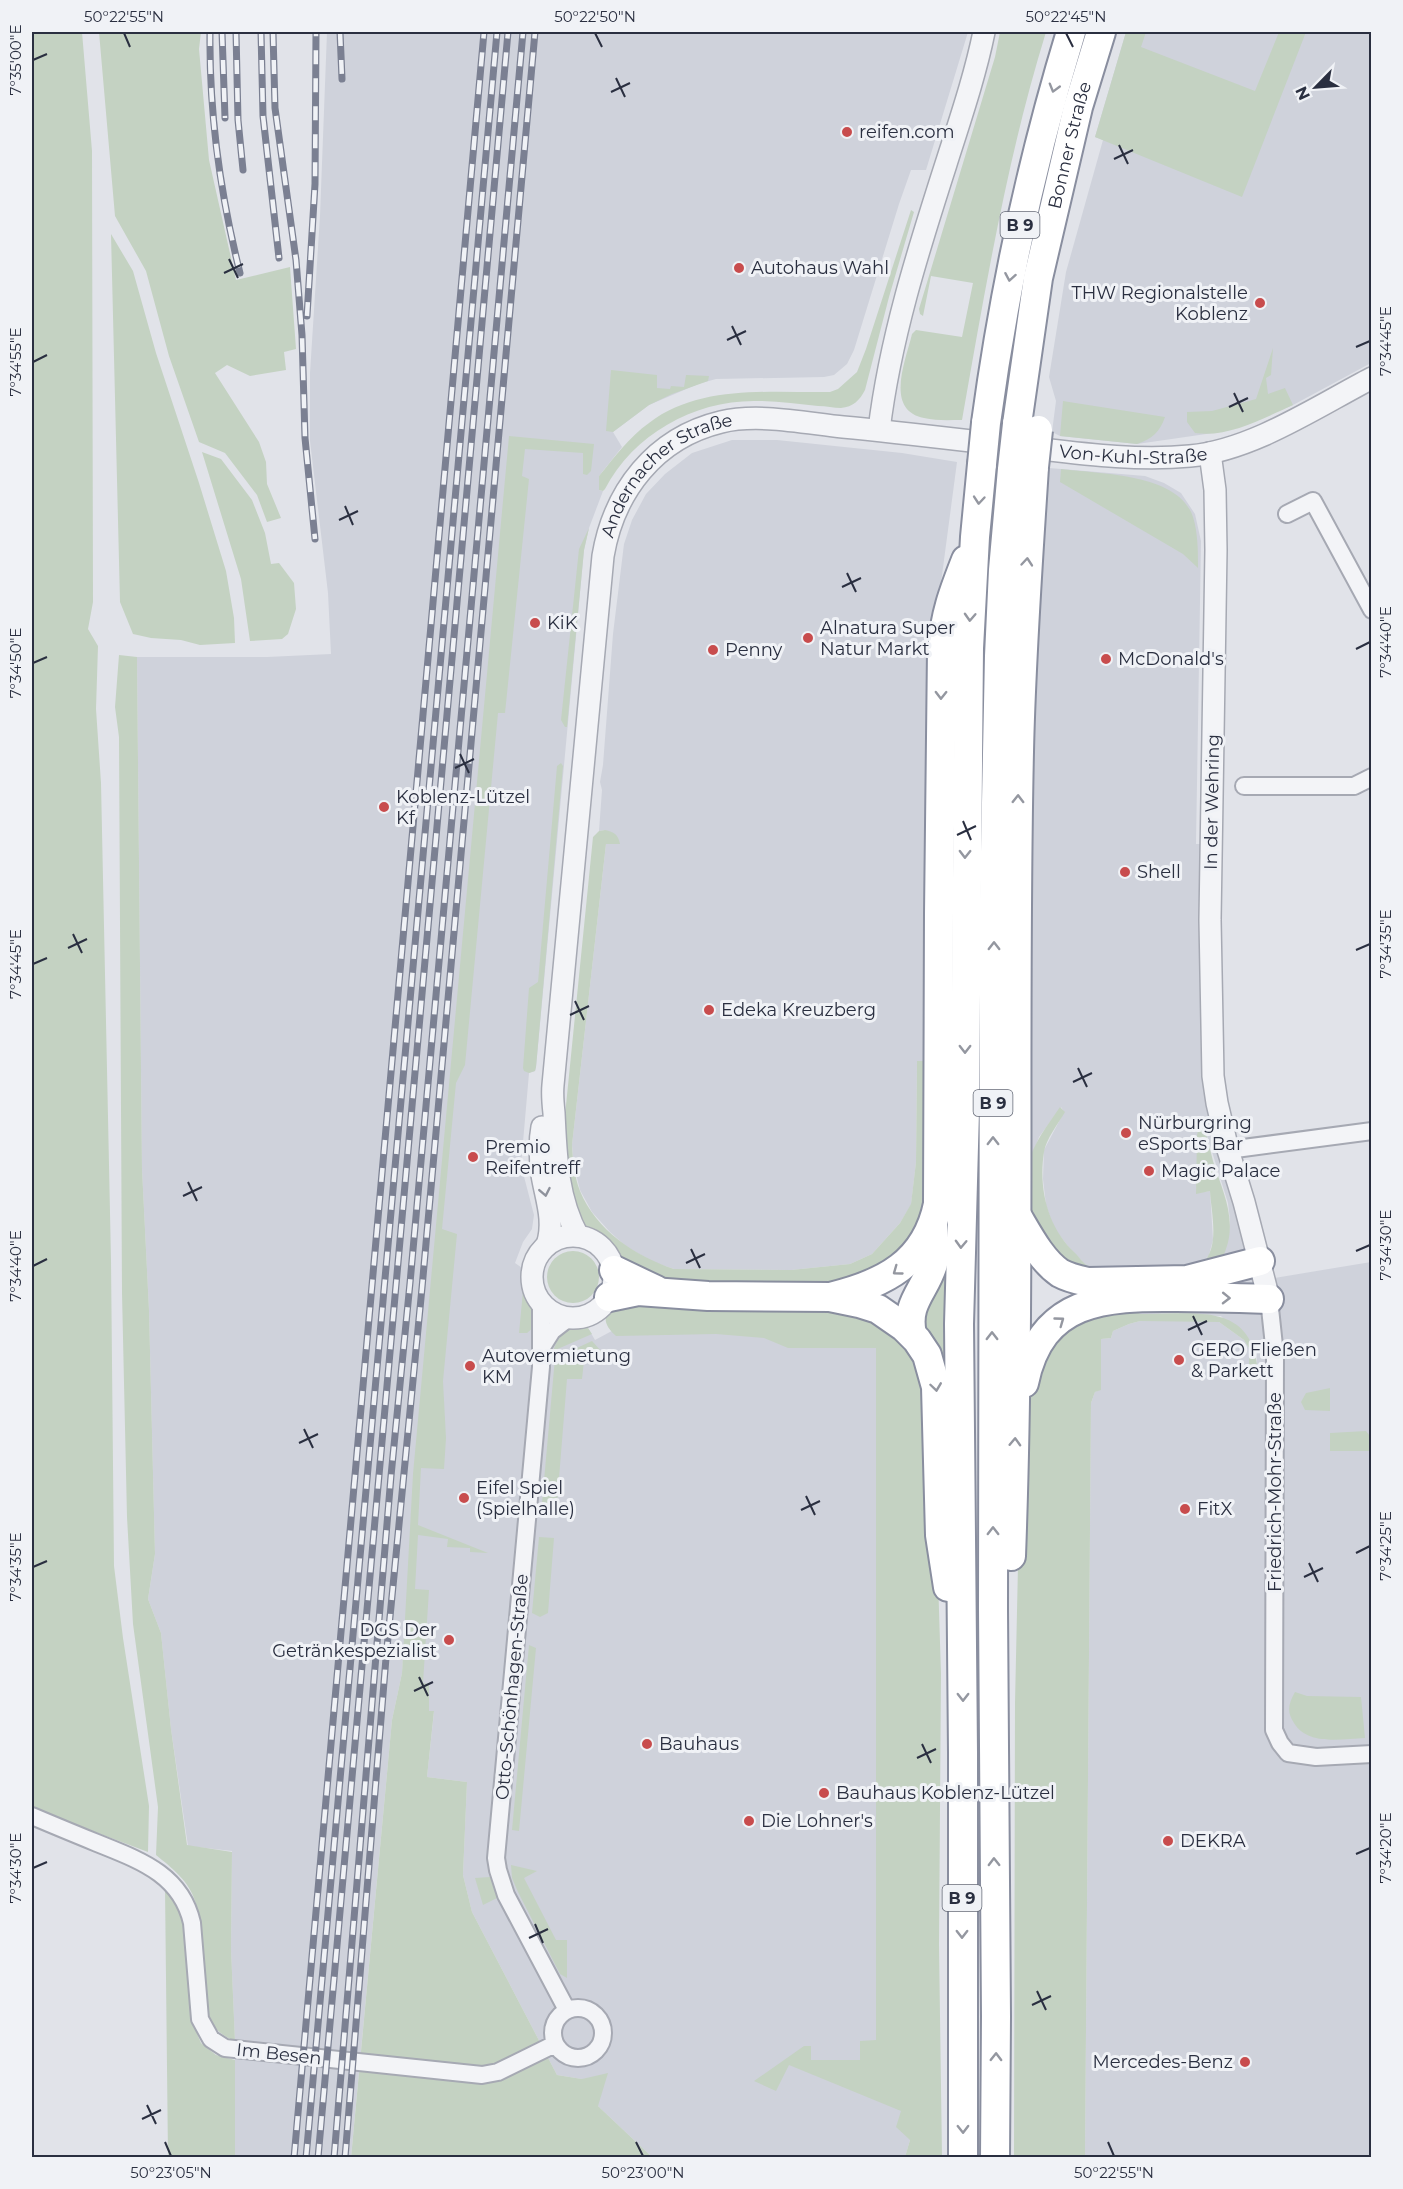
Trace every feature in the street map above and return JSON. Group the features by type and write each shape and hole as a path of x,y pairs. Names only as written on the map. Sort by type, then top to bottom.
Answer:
{"highway":[{"name":"B 9","path":"963,2157 959,1324 965,1110 967,716 975,537 992,379 1022,218 1040,138 1071,32"},
{"name":"Bonner Straße","path":"1023,468 1028,427 1040,400 1030,332 1038,278 1078,106 1101,32"},
{"name":"B 9","path":"994,2157 996,2016 993,1610 994,900 999,656 1023,468"},
{"path":"994,1736 1006,1690 1016,1408 1019,762 1026,579 1023,468"},
{"path":"912,1334 910,1321 912,1308 934,1257 933,1226 939,1192 942,651 950,599 975,537"},
{"path":"1016,1214 1053,1267 1066,1276 1088,1282 1187,1280 1260,1261"},
{"path":"830,1297 869,1286 892,1275 916,1253 933,1226"},
{"path":"611,1283 638,1291 708,1296 830,1297 878,1309 912,1334 927,1355 936,1387 940,1535 945,1577 962,1638"},
{"path":"1016,1408 1036,1346 1054,1324 1079,1308 1104,1299 1133,1296 1269,1299"}],"street":[{"path":"879,430 884,388 905,299 967,96 984,32"},
{"name":"Von-Kuhl-Straße","path":"879,430 1100,455 1169,457 1210,453 1226,450 1257,438 1371,378"},
{"name":"Andernacher Straße","path":"578,1236 569,1218 557,1169 552,1094 603,556 610,522 625,491 641,469 657,453 676,440 722,422 744,419 767,420 879,430"},
{"name":"In der Wehring","path":"1210,453 1215,489 1216,550 1210,1004 1214,1085 1228,1150"},
{"path":"1287,514 1313,501 1371,610"},
{"name":"In der Wehring","path":"1244,786 1353,786 1371,777"},
{"name":"Andernacher Straße","path":"541,1301 534,1287 533,1272 537,1257 548,1245 552,1228 540,1155 544,1114 552,1094"},
{"path":"1228,1150 1371,1131"},
{"name":"Friedrich-Mohr-Straße","path":"1228,1150 1269,1299 1275,1355 1274,1730 1288,1753 1316,1757 1371,1754"},
{"path":"541,1301 557,1314 570,1317 590,1314 604,1304 611,1283 611,1261 601,1247 578,1236 562,1238 548,1245"},
{"name":"Otto-Schönhagen-Straße","path":"541,1301 542,1347 496,1858 501,1883 508,1901 567,2010"},
{"path":"542,1347 552,1331 570,1317"},
{"name":"Im Besen","path":"32,1816 143,1863 162,1874 174,1885 189,1909 192,1923 200,2019 211,2039 225,2048 482,2075 498,2072 555,2044"},
{"path":"579,2008 592,2013 597,2017 603,2030 601,2041 594,2052 582,2058 564,2054 555,2044 554,2025 561,2014 567,2010 579,2008"}],"shaded area":[{"path":"327,32 968,32 926,170 911,170 854,350 847,364 834,375 824,377 716,379 698,384 649,405 613,432 622,447 599,476 599,490 603,491 589,528 584,550 536,1067 535,1071 529,1073 521,1165 534,1215 532,1229 523,1242 515,1263 525,1270 533,1304 556,1323 588,1328 595,1340 638,1317 765,1325 889,1350 910,2140 905,2157 652,2157 598,2106 582,2079 557,2075 472,1912 463,1875 467,1782 427,1777 434,1712 429,1711 429,1684 423,1684 404,1644 402,1673 392,1720 351,2157 235,2157 235,2041 231,1949 232,1851 188,1846 171,1729 161,1633 148,1599 155,1554 149,1310 142,1169 137,657 267,657 331,654 328,593 310,441 310,373 320,216"},
{"path":"1126,32 1371,32 1371,363 1293,405 1246,425 1220,432 1137,444 1060,436 1052,432 1056,401 1049,377 1066,272 1103,140 1095,137"},
{"path":"732,440 777,440 902,453 957,462 935,628 928,1061 917,1061 916,1162 911,1205 900,1223 872,1254 850,1264 791,1270 674,1269 656,1263 628,1248 592,1212 580,1190 574,1166 572,1145 606,844 619,844 605,830 599,831 602,790 600,782 613,634 624,544 632,520 646,494 665,474 692,453"},
{"path":"1049,468 1145,476 1181,493 1195,514 1201,541 1196,844 1212,844 1214,1076 1268,1279 1371,1262 1371,1442 1370,1436 1330,1451 1371,1451 1371,2157 1085,2157 1091,1403 1095,1392 1101,1389 1101,1339 1111,1338 1113,1331 1140,1321 1210,1321 1219,1322 1244,1340 1249,1348 1249,1371 1256,1375 1257,1353 1221,1316 1140,1314 1137,1307 1196,1274 1229,1233 1228,1203 1204,1126 1196,1193 1210,1191 1213,1240 1209,1255 1201,1264 1188,1269 1102,1269 1086,1265 1071,1250 1054,1228 1046,1205 1043,1179 1044,1150 1064,1112 1061,1107 1039,1137 1028,1166 1038,597"}],"green space":[{"path":"32,32 82,32 92,151 93,602 88,629 98,646 96,709 101,783 111,1260 114,1566 149,1806 148,1852 32,1808"},
{"path":"99,32 201,32 199,49 209,160 236,280 290,267 296,349 284,352 286,370 250,376 227,365 215,373 259,442 266,462 267,484 281,518 267,522 257,495 225,453 199,442 169,356 146,271 115,216"},
{"path":"1000,32 1046,32 1008,176 962,420 929,419 912,413 904,405 901,395 903,370 912,334 916,330 962,337 973,283 931,276 923,316 919,309 995,57"},
{"path":"1126,32 1146,32 1141,47 1255,91 1279,32 1306,32 1242,197 1095,137"},
{"path":"911,210 914,212 865,390 856,402 841,408 774,401 736,402 691,413 650,436 617,469 605,489 599,490 599,476 622,448 649,423 669,411 690,402 736,393 830,392 838,389 857,372"},
{"path":"111,234 133,271 156,353 226,571 234,618 235,643 200,645 181,640 133,634 120,602"},
{"path":"1273,348 1271,375 1266,378 1268,394 1285,388 1293,405 1233,430 1220,433 1195,433 1187,422 1187,412 1212,411 1256,399"},
{"path":"611,370 657,375 657,388 670,389 671,386 684,387 686,375 709,376 708,381 649,405 613,432 606,431"},
{"path":"1063,401 1165,417 1155,434 1137,444 1060,436"},
{"path":"509,436 594,444 591,471 587,475 583,474 583,453 525,449 522,476 529,479 505,713 498,713 465,1065 456,1083 442,1229 457,1234 443,1381 446,1438 444,1469 421,1468 418,1525 488,1553 470,1552 470,1548 447,1547 448,1539 418,1535 415,1589 429,1590 423,1683 429,1684 429,1711 434,1711 427,1777 467,1782 463,1875 472,1912 557,2075 582,2079 608,2073 598,2106 652,2157 351,2158 392,1720 402,1673 413,1474"},
{"path":"202,452 221,459 252,500 265,533 271,564 279,563 294,583 296,609 288,634 282,639 250,641 241,579"},
{"path":"1061,469 1136,478 1172,492 1185,503 1193,517 1197,536 1198,568 1183,554 1060,482"},
{"path":"589,528 584,550 567,727 565,727 561,720 579,549"},
{"path":"119,655 137,657 142,1169 149,1310 155,1554 148,1599 161,1633 187,1845 232,1852 231,1949 235,2041 216,2029 207,2011 202,1933 192,1894 179,1875 156,1855 158,1807 133,1624 127,1517 122,1293 119,737 115,707"},
{"path":"561,763 563,766 536,1067 535,1071 529,1073 523,1068 529,988 538,982 557,766"},
{"path":"605,830 615,834 620,844 606,844 572,1145 576,1180 587,1205 596,1218 618,1240 645,1257 674,1269 791,1270 850,1264 872,1254 900,1223 911,1204 916,1162 917,1061 928,1061 924,1221 898,1259 827,1286 667,1281 623,1264 607,1242 584,1227 571,1206 562,1145 593,837 599,831"},
{"path":"1060,1107 1065,1112 1044,1152 1044,1194 1058,1232 1083,1262 1088,1266 1108,1270 1188,1269 1201,1264 1211,1249 1213,1240 1210,1191 1196,1194 1197,1135 1199,1127 1204,1126 1229,1215 1229,1238 1225,1253 1218,1262 1205,1271 1194,1274 1119,1279 1074,1273 1051,1256 1036,1227 1031,1211 1027,1180 1033,1150"},
{"path":"947,1246 947,1386 925,1336 923,1301"},
{"path":"568,1251 578,1251 588,1255 595,1262 599,1277 595,1292 588,1299 578,1303 568,1303 558,1299 551,1292 547,1282 547,1272 551,1262 558,1255"},
{"path":"525,1270 533,1304 535,1326 527,1333 519,1333"},
{"path":"617,1302 845,1309 887,1326 915,1356 925,1395 938,1579 941,1674 939,1945 942,2157 905,2157 910,2140 896,2127 901,2111 789,2065 776,2091 754,2081 804,2046 811,2046 811,2060 860,2060 860,2041 876,2040 876,1348 788,1348 764,1338 716,1334 616,1336 606,1323 606,1315"},
{"path":"1137,1307 1140,1314 1200,1314 1218,1316 1233,1323 1245,1333 1254,1350 1258,1373 1252,1374 1249,1371 1249,1348 1244,1340 1219,1322 1140,1321 1113,1331 1111,1338 1101,1339 1101,1390 1095,1392 1091,1403 1085,2157 1014,2158 1015,1703 1018,1565 1028,1406 1034,1374 1042,1355 1072,1323"},
{"path":"580,1325 588,1328 592,1334 553,1351 563,1333"},
{"path":"592,1341 602,1352 618,1359 584,1361 582,1379 567,1379 557,1503 542,1503 555,1358"},
{"path":"1330,1388 1330,1411 1305,1410 1301,1402 1306,1393"},
{"path":"1366,1431 1370,1436 1371,1451 1330,1451 1330,1433"},
{"path":"539,1537 554,1538 548,1613 540,1617 532,1613"},
{"path":"529,1645 536,1648 519,1831 512,1830"},
{"path":"1295,1692 1307,1696 1361,1697 1365,1738 1326,1740 1300,1730 1291,1719 1289,1711"},
{"path":"511,1865 537,1871 524,1878 556,1940 567,1940 567,1978 560,1974 518,1892 512,1878"},
{"path":"490,1877 497,1898 483,1905 475,1878"},
{"path":"165,1888 177,1904 185,1921 192,2022 201,2043 216,2055 235,2060 235,2157 168,2157"}],"railway":[{"path":"210,32 211,93 217,153 240,273"},
{"path":"222,32 225,118"},
{"path":"236,32 238,120 243,170"},
{"path":"261,32 263,116 279,258"},
{"path":"273,32 275,108 296,260 302,335 305,438 315,539"},
{"path":"307,316 315,184 316,32"},
{"path":"340,32 342,79"},
{"path":"294,2158 484,32"},
{"path":"306,2158 497,32"},
{"path":"318,2158 508,32"},
{"path":"334,2158 391,1476 523,32"},
{"path":"345,2158 386,1658 422,1288 535,32"}],"place":[{"name":"reifen.com","path":"847,132"},
{"name":"Autohaus Wahl","path":"739,268"},
{"name":"THW Regionalstelle Koblenz","path":"1260,303"},
{"name":"KiK","path":"535,623"},
{"name":"Alnatura Super Natur Markt","path":"808,638"},
{"name":"Penny","path":"713,650"},
{"name":"McDonald's","path":"1106,659"},
{"name":"Koblenz-Lützel Kf","path":"384,807"},
{"name":"Shell","path":"1125,872"},
{"name":"Edeka Kreuzberg","path":"709,1010"},
{"name":"Nürburgring eSports Bar","path":"1126,1133"},
{"name":"Premio Reifentreff","path":"473,1157"},
{"name":"Magic Palace","path":"1149,1171"},
{"name":"GERO Fließen & Parkett","path":"1179,1360"},
{"name":"Autovermietung KM","path":"470,1366"},
{"name":"Eifel Spiel (Spielhalle)","path":"464,1498"},
{"name":"FitX","path":"1185,1509"},
{"name":"DGS Der Getränkespezialist","path":"449,1640"},
{"name":"Bauhaus","path":"647,1744"},
{"name":"Bauhaus Koblenz-Lützel","path":"824,1793"},
{"name":"Die Lohner's","path":"749,1821"},
{"name":"DEKRA","path":"1168,1841"},
{"name":"Mercedes-Benz","path":"1245,2062"}]}
